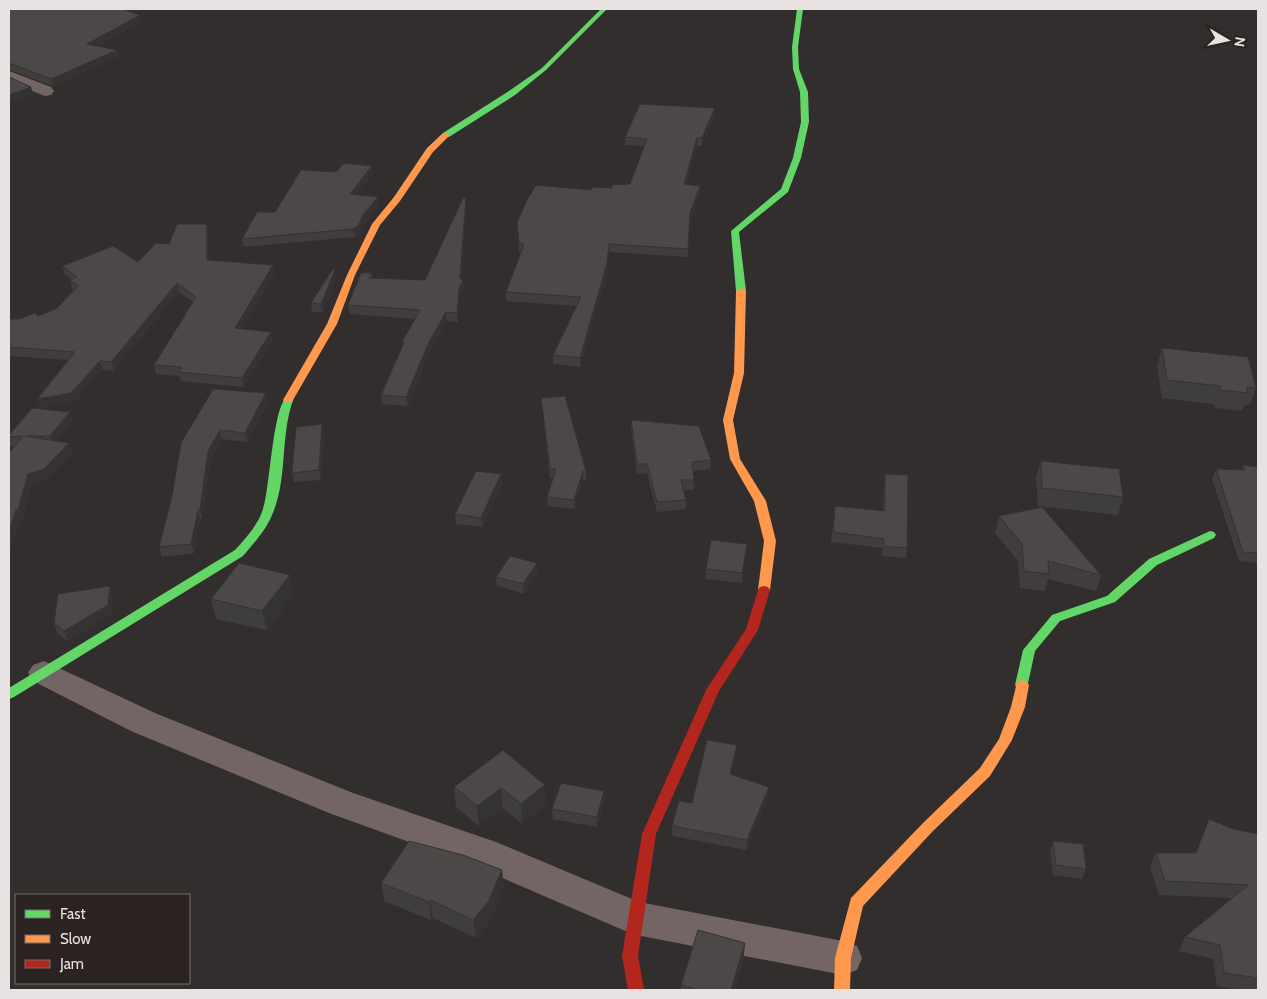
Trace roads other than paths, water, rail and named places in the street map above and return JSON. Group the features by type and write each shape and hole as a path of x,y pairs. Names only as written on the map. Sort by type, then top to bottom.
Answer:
{"street":[{"path":"9,694 239,553 261,526 270,508 287,402 332,324 351,275 376,224 397,199 430,150 451,132 512,93 544,69 604,9"},
{"path":"636,990 630,956 649,834 713,690 752,630 764,588 770,541 760,501 735,459 728,420 739,373 741,293 735,231 785,190 797,158 805,122 804,92 796,69 795,47 800,9"},
{"path":"9,76 45,91"},
{"path":"44,673 152,726 341,803 483,853 636,918 843,974 856,903 928,827 985,772 1005,740 1018,707 1029,650 1056,618 1111,599 1153,562 1210,535"}]}
